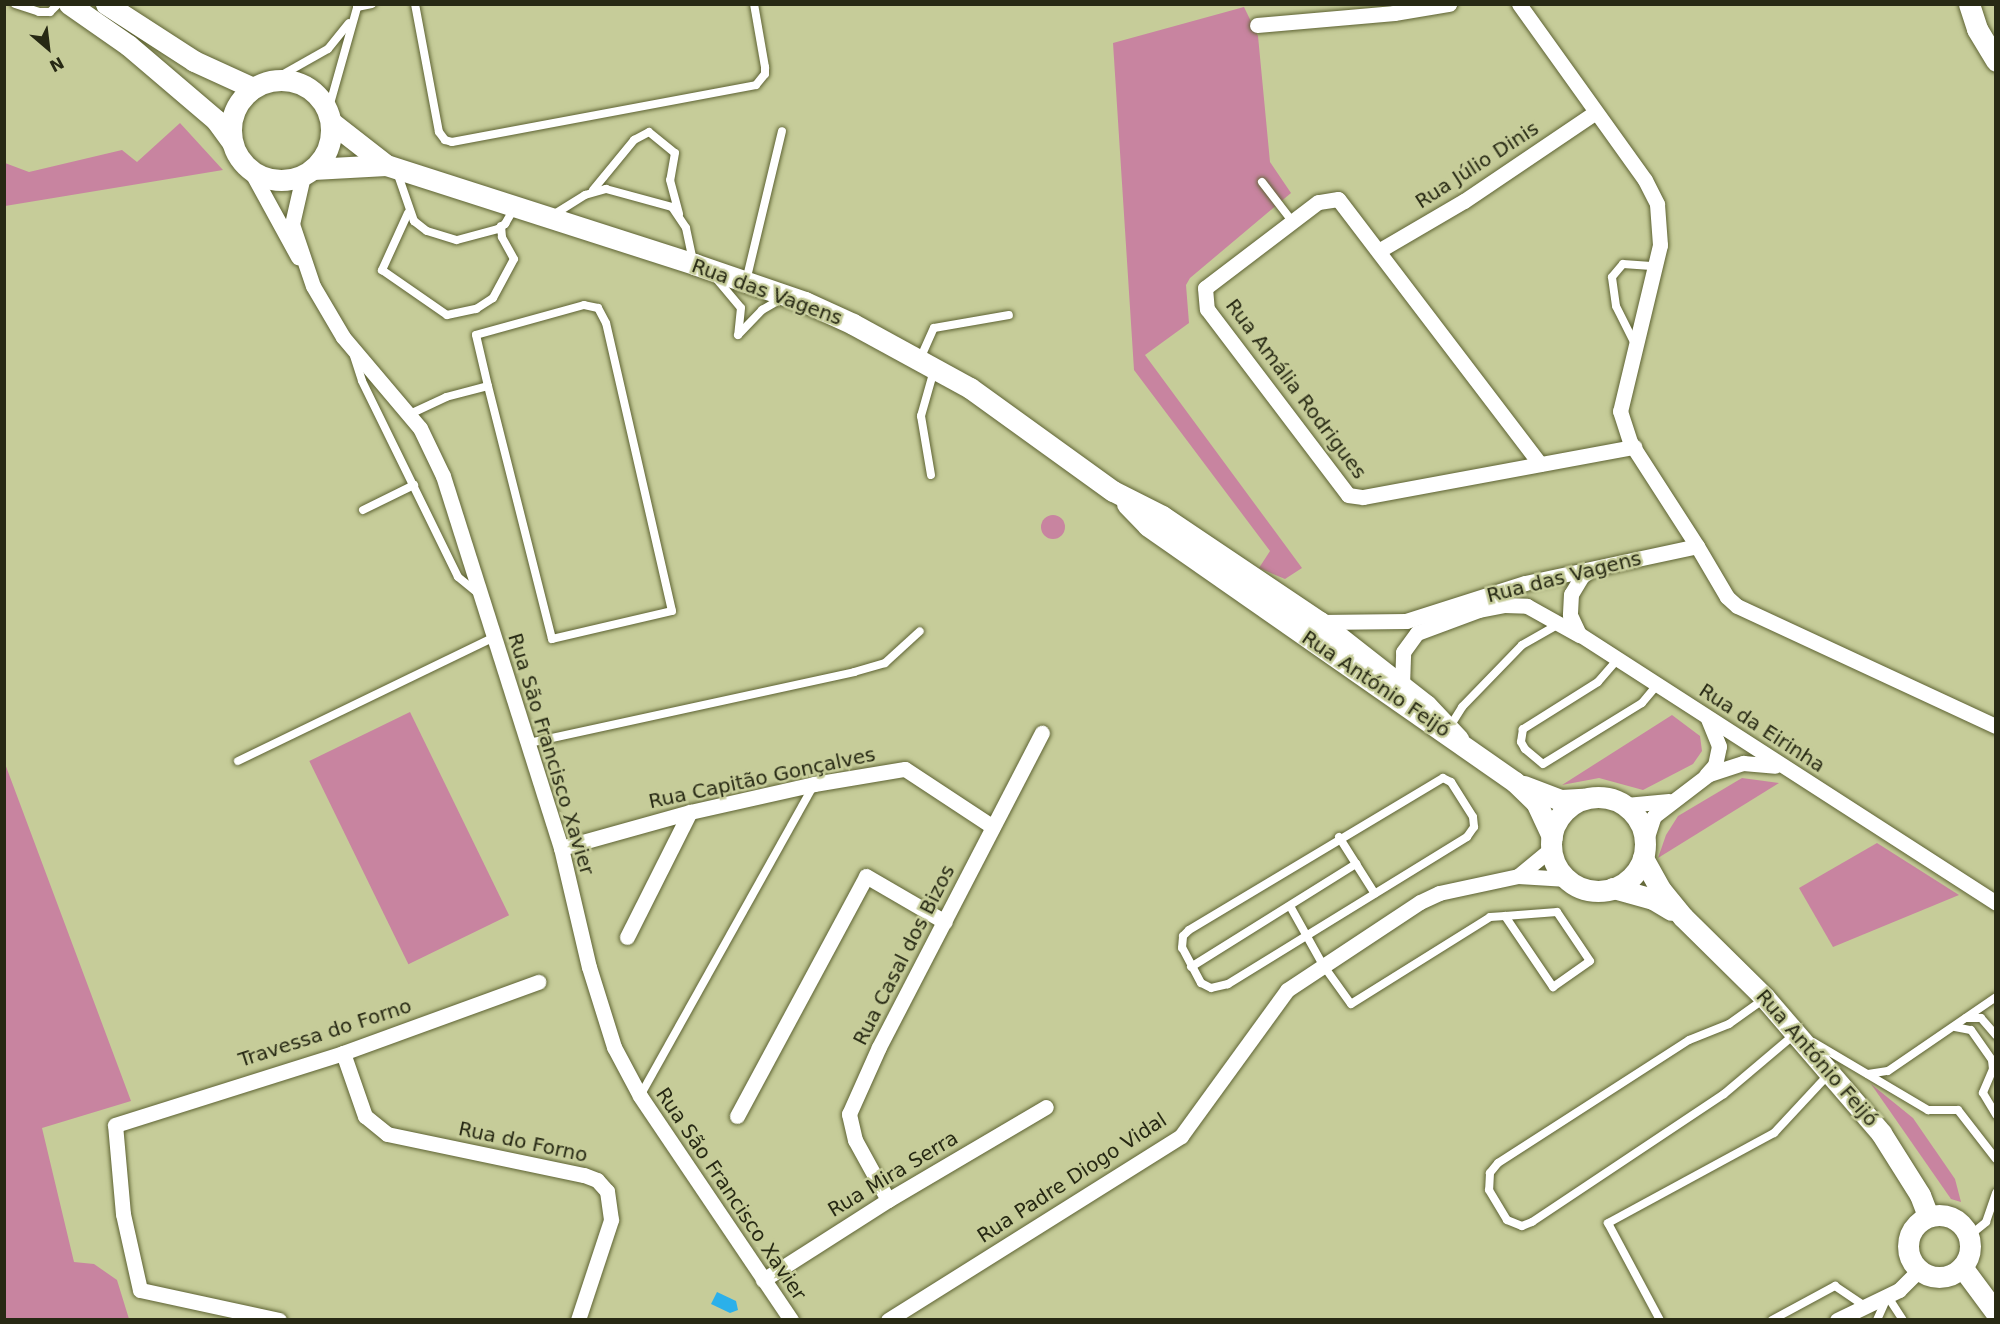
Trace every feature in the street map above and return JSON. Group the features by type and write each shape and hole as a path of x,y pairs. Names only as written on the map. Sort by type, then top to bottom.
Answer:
{"street":[{"path":"69,4 128,45 216,120 252,173 281,181 308,172 329,145 329,116 306,86 273,80 253,88 233,114 232,142"},
{"path":"106,4 194,62 253,88"},
{"path":"1257,25 1394,13 1449,4"},
{"path":"1519,4 1655,198 1662,232 1620,411 1634,447 1697,546 1723,592 1737,606 1995,726"},
{"path":"1969,4 1977,28 1995,62"},
{"name":"Rua Júlio Dinis","path":"1380,250 1464,201 1596,112"},
{"name":"Rua das Vagens","path":"329,116 391,166 703,267 787,296 853,324 969,388 1113,491 1162,516 1320,622 1406,621 1525,583 1697,546"},
{"name":"Rua das Vagens","path":"308,172 391,166"},
{"name":"Rua São Francisco Xavier","path":"305,266 292,224 308,172"},
{"name":"Rua São Francisco Xavier","path":"252,173 289,246 305,266 352,349 411,414 443,476 561,848 589,968 614,1047 640,1096 791,1320"},
{"name":"Rua Amália Rodrigues","path":"1540,464 1380,250 1338,200 1318,202 1212,280 1204,299 1342,491 1359,497 1634,447"},
{"name":"Rua das Vagens","path":"1113,491 1148,526 1295,629"},
{"name":"Rua da Eirinha","path":"1601,567 1575,584 1569,604 1573,625 1587,640 1995,903"},
{"name":"Rua das Vagens","path":"1402,686 1402,652 1417,633 1428,627 1504,605 1533,608 1587,640"},
{"name":"Rua António Feijó","path":"1320,622 1402,686 1453,734 1515,782 1536,802 1552,842"},
{"name":"Rua António Feijó","path":"1295,629 1412,713 1453,734"},
{"path":"1701,780 1715,765 1719,746 1707,717"},
{"name":"Rua Casal dos Bizos","path":"888,1200 855,1140 849,1114 879,1047 1042,733"},
{"path":"1644,851 1640,822 1626,806 1612,799 1583,799 1562,814 1552,842 1554,860 1567,879 1589,890 1613,888 1637,871 1644,851 1654,816 1669,801 1701,780 1722,768 1750,762 1778,766 1797,776"},
{"name":"Rua Capitão Gonçalves","path":"561,848 690,812 814,784 905,769 993,827"},
{"name":"Rua António Feijó","path":"1515,782 1561,800 1583,799"},
{"path":"1626,806 1669,801"},
{"path":"627,937 690,812"},
{"name":"Rua Padre Diogo Vidal","path":"1518,876 1552,842"},
{"name":"Rua António Feijó","path":"1644,851 1661,890 1683,917 1797,1032 1881,1133 1920,1195 1928,1216"},
{"path":"736,1116 866,876 945,922"},
{"name":"Rua Padre Diogo Vidal","path":"888,1320 1181,1136 1287,990 1323,965 1439,893 1518,876 1567,879"},
{"name":"Rua António Feijó","path":"1613,888 1653,899 1683,917"},
{"name":"Travessa do Forno","path":"279,1320 140,1290 116,1163 115,1125 123,1119 343,1053 538,982"},
{"name":"Rua do Forno","path":"343,1053 365,1116 387,1134 584,1175 597,1180 607,1191 611,1220 578,1320"},
{"name":"Rua Mira Serra","path":"763,1280 888,1200 1046,1107"},
{"path":"1948,1215 1958,1220 1969,1236 1971,1247 1962,1267 1955,1274 1936,1278 1918,1270 1909,1255 1909,1236 1928,1216 1948,1215"},
{"path":"1962,1267 1995,1313"},
{"path":"1837,1320 1888,1297 1918,1270"}],"lane":[{"path":"15,4 39,12 50,12 58,4"},
{"path":"329,116 352,19 358,6 372,4"},
{"path":"415,4 439,132 445,140 452,142 756,85 765,74 765,67 754,4"},
{"path":"273,80 328,49 352,19"},
{"path":"745,282 782,131"},
{"path":"550,217 600,186 634,140 649,132 675,153 670,180 680,215 703,267 741,308 738,335 762,310 787,296"},
{"path":"391,166 408,213 427,231 457,240 501,226 515,206"},
{"path":"1262,182 1292,221"},
{"path":"585,195 606,189 672,207 680,215"},
{"path":"408,213 382,270 447,315 476,309 493,298 514,259 502,237 501,226"},
{"path":"1635,344 1617,306 1612,277 1623,264 1655,266"},
{"path":"584,305 598,308 606,323 672,610 552,639 488,386 476,335 584,305"},
{"path":"931,476 921,416 926,364 934,328 1009,315"},
{"path":"352,349 362,381 458,578 481,595"},
{"path":"411,414 446,397 488,386"},
{"path":"363,510 414,485"},
{"path":"1453,734 1462,707 1522,645 1560,623"},
{"path":"528,744 854,672 885,663 920,631"},
{"path":"238,761 494,637"},
{"path":"1617,660 1598,682 1523,729 1521,742 1525,749 1544,764 1642,703 1657,685"},
{"path":"1443,778 1451,782 1473,817 1474,827 1467,837 1375,894 1222,987 1205,986 1191,968 1182,948 1189,930 1339,837 1443,778"},
{"path":"640,1096 814,784"},
{"path":"1339,837 1375,894"},
{"path":"1191,968 1356,864"},
{"path":"1290,906 1323,965 1352,1004 1490,917 1557,912 1590,961 1553,987 1505,916"},
{"path":"1867,1074 1888,1071 1995,997"},
{"path":"1765,998 1729,1024 1689,1040 1498,1163 1490,1173 1489,1190 1508,1220 1522,1226 1532,1222 1724,1094 1797,1032 1928,1110 1958,1110 1995,1159"},
{"path":"1964,1019 1981,1018 1995,1035"},
{"path":"1950,1029 1963,1026 1971,1030 1990,1056 1993,1069 1983,1093 1995,1115"},
{"path":"1660,1320 1608,1223 1774,1133 1831,1072"},
{"path":"1986,1222 1995,1193"},
{"path":"1969,1236 1995,1215"},
{"path":"1772,1320 1835,1286 1866,1306"},
{"path":"1876,1320 1888,1297 1903,1320"}],"shaded area":[{"path":"1244,7 1258,36 1270,162 1291,193 1190,278 1186,285 1189,323 1145,355 1302,568 1285,579 1259,568 1270,551 1134,370 1113,43"},
{"path":"180,123 223,170 5,206 5,163 29,172 122,150 137,162"},
{"path":"1053,515 1058,516 1064,522 1064,532 1058,538 1053,539 1048,538 1042,532 1041,527 1042,522 1048,516"},
{"path":"410,712 509,915 408,964 309,761"},
{"path":"1672,715 1700,736 1702,751 1693,764 1643,790 1599,778 1562,785"},
{"path":"4,761 131,1101 42,1128 74,1262 94,1264 117,1280 129,1319 5,1319"},
{"path":"1742,778 1779,783 1658,858 1666,835 1678,816"},
{"path":"1877,843 1959,895 1833,947 1799,888"},
{"path":"1871,1084 1913,1118 1955,1179 1961,1202 1951,1199"}],"water":[{"path":"717,1292 736,1301 738,1310 730,1313 711,1304"}]}
